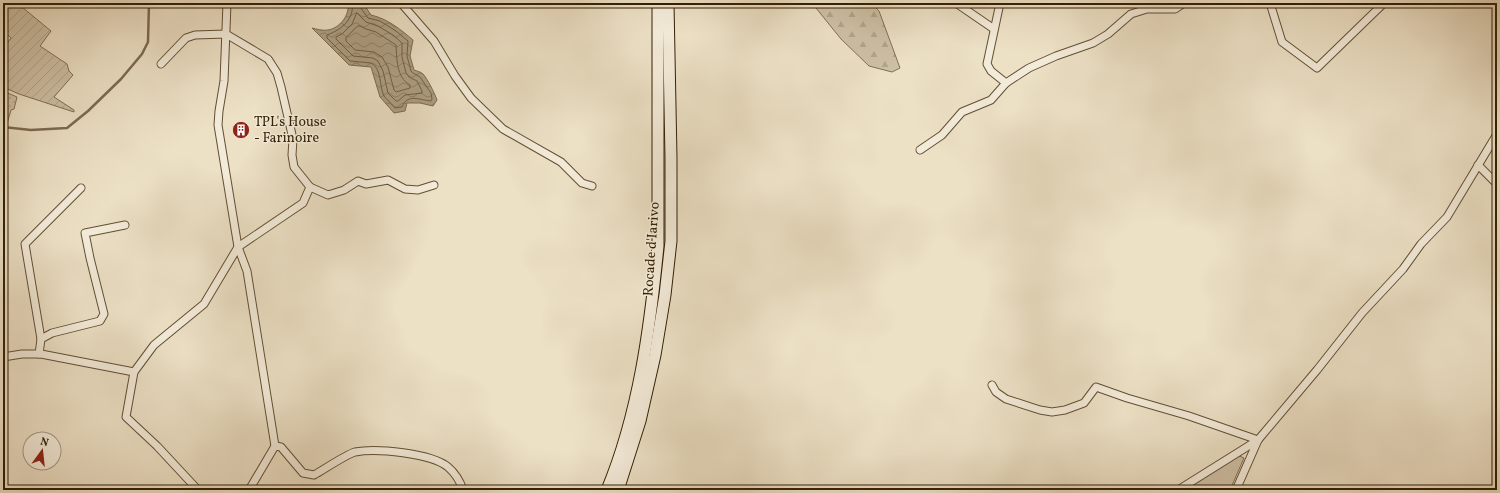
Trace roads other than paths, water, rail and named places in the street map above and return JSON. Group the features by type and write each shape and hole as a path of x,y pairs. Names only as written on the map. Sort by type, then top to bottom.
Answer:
{"main road":[{"name":"Rocade d'Iarivo","path":"607,490 631,416 646,349 656,268 658,246 658,3"},
{"name":"Rocade d'Iarivo","path":"618,490 640,421 656,355 671,242 668,3"}],"street":[{"path":"227,3 224,81 218,125 238,246 247,271 275,446 249,490"},
{"path":"400,3 434,40 455,76 471,98 503,129 561,162 582,183 592,186"},
{"path":"956,3 994,29"},
{"path":"1000,3 987,64 991,71 1006,83"},
{"path":"920,150 942,135 962,112 991,100 1006,83 1029,68 1093,42 1108,34 1131,14 1147,9 1174,9 1184,3"},
{"path":"1270,3 1282,42 1317,68 1384,3"},
{"path":"161,64 186,38 195,35 226,34 268,59 277,73 293,139 292,155 294,167 310,187 328,195 344,190 358,181 366,184 388,180 405,189 418,190 434,185"},
{"path":"1236,490 1258,440 1317,370 1362,313 1403,269 1421,244 1446,217 1463,192 1497,134"},
{"path":"1478,166 1497,184"},
{"path":"198,490 157,446 126,417 134,372 154,345 204,304 238,246 303,203 310,187"},
{"path":"39,354 41,339 25,244 81,188"},
{"path":"41,339 52,333 100,321 104,314 85,233 125,224"},
{"path":"3,357 22,354 39,354 134,372"},
{"path":"992,385 996,392 1006,399 1040,410 1052,412 1065,410 1084,403 1096,387 1127,398 1189,416 1258,440"},
{"path":"1178,490 1258,440"},
{"path":"275,446 281,447 303,473 314,475 353,453 374,450 419,455 447,466 455,474 463,490"}],"water":[{"path":"348,3 363,3 371,15 388,22 413,40 410,56 414,70 423,74 431,86 437,100 433,106 420,103 407,103 405,111 394,113 380,97 371,67 349,65 312,28 326,30 336,27 346,16"}],"waterway":[{"path":"3,127 31,130 67,128 88,111 121,79 142,54 148,42 149,3"}],"place":[{"name":"TPL's House - Farinoire","path":"241,130"}]}
